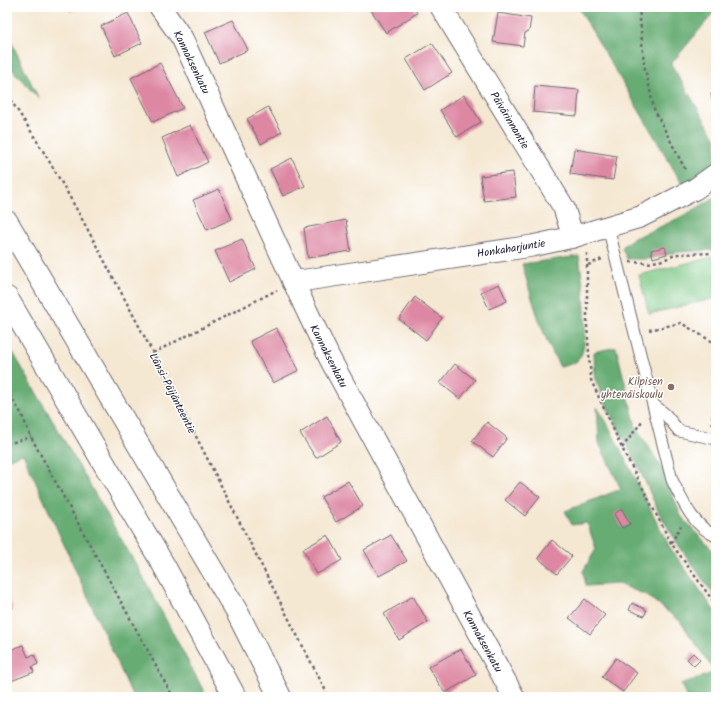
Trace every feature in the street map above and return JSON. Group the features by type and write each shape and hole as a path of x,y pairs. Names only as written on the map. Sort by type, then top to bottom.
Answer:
{"main road":[{"path":"7,222 229,599 280,697"},
{"path":"7,298 163,564 235,697"}],"street":[{"name":"Kannaksenkatu","path":"160,7 182,38 293,282 334,366 514,697"},
{"name":"Päivärinnantie","path":"441,7 564,208 580,242"},
{"name":"Honkaharjuntie","path":"293,282 532,246 580,242 608,227 640,216 695,189 716,174"}],"lane":[{"path":"608,227 672,480 688,513 709,533 716,536"},
{"path":"654,405 665,414 679,431 713,439"}],"path":[{"path":"639,7 644,64 654,109 695,189"},
{"name":"Länsi-Päijänteentie","path":"7,95 31,129 70,196 153,353 329,697"},
{"path":"580,242 588,265 587,326 591,380 622,448 671,543 716,604"},
{"path":"588,265 616,255 628,262 648,263 663,260 678,254 716,253"},
{"path":"153,353 293,282"},
{"path":"635,334 680,323 716,344"},
{"path":"713,439 716,373"},
{"path":"7,390 21,413 31,437 173,697"},
{"path":"622,448 654,405"},
{"path":"7,444 31,437"},
{"path":"671,543 688,513"}],"green space":[{"path":"578,7 716,7 716,10 671,64 716,139 716,163 684,187"},
{"path":"7,33 39,99 7,64"},
{"path":"716,196 716,250 678,252 647,259 627,259 622,248 628,242 684,215"},
{"path":"579,256 585,311 582,354 577,361 560,367 543,330 522,264"},
{"path":"716,256 716,298 649,314 639,275"},
{"path":"7,342 141,573 207,697 133,697 23,454 7,460"},
{"path":"616,347 636,427 662,468 681,516 716,554 716,598 679,546 659,513 639,468 609,411 595,379 594,352"},
{"path":"597,407 606,421 669,546 716,613 716,697 686,697 681,684 715,672 680,621 646,595 618,584 586,586 583,571 596,549 587,523 572,525 565,511 621,489 599,443"}],"building":[{"path":"68,7 80,7 70,12"},
{"path":"369,7 413,7 417,13 386,33"},
{"path":"128,13 142,43 115,56 101,26"},
{"path":"498,13 531,18 529,31 525,33 523,46 493,42"},
{"path":"233,20 248,50 219,63 205,32"},
{"path":"432,43 452,73 425,90 406,59"},
{"path":"160,63 183,108 153,122 131,78"},
{"path":"535,86 579,90 577,116 533,112"},
{"path":"716,93 716,112 715,112 711,94"},
{"path":"464,95 481,122 457,137 440,110"},
{"path":"268,107 282,132 261,144 247,119"},
{"path":"190,125 208,162 178,177 162,138"},
{"path":"574,149 617,156 613,180 570,174"},
{"path":"292,158 305,186 283,196 270,169"},
{"path":"513,172 516,197 484,201 480,176"},
{"path":"219,189 232,219 207,230 193,200"},
{"path":"346,220 351,251 308,258 304,228"},
{"path":"242,239 256,269 229,282 215,251"},
{"path":"665,247 667,254 653,258 651,250"},
{"path":"499,284 507,301 489,309 481,292"},
{"path":"415,297 442,318 426,340 399,319"},
{"path":"276,328 299,370 273,383 250,341"},
{"path":"455,364 475,380 460,399 440,383"},
{"path":"327,416 341,442 316,458 300,433"},
{"path":"487,422 507,438 493,457 472,441"},
{"path":"348,481 363,506 336,522 321,497"},
{"path":"520,482 540,497 525,516 505,500"},
{"path":"622,509 630,524 622,528 614,514"},
{"path":"328,535 342,560 317,574 303,549"},
{"path":"391,535 407,561 379,576 364,550"},
{"path":"552,540 572,556 557,574 538,558"},
{"path":"7,595 13,608 7,610"},
{"path":"413,596 428,622 399,640 384,614"},
{"path":"585,599 605,615 590,634 569,618"},
{"path":"632,603 647,610 644,616 629,610"},
{"path":"23,645 28,657 34,654 38,664 32,667 34,672 11,681 7,671 7,651"},
{"path":"461,649 476,675 445,693 428,667"},
{"path":"693,653 700,660 694,666 687,659"},
{"path":"616,658 637,673 623,692 602,677"}],"place":[{"name":"Kilpisen yhtenäiskoulu","path":"671,387"}]}
